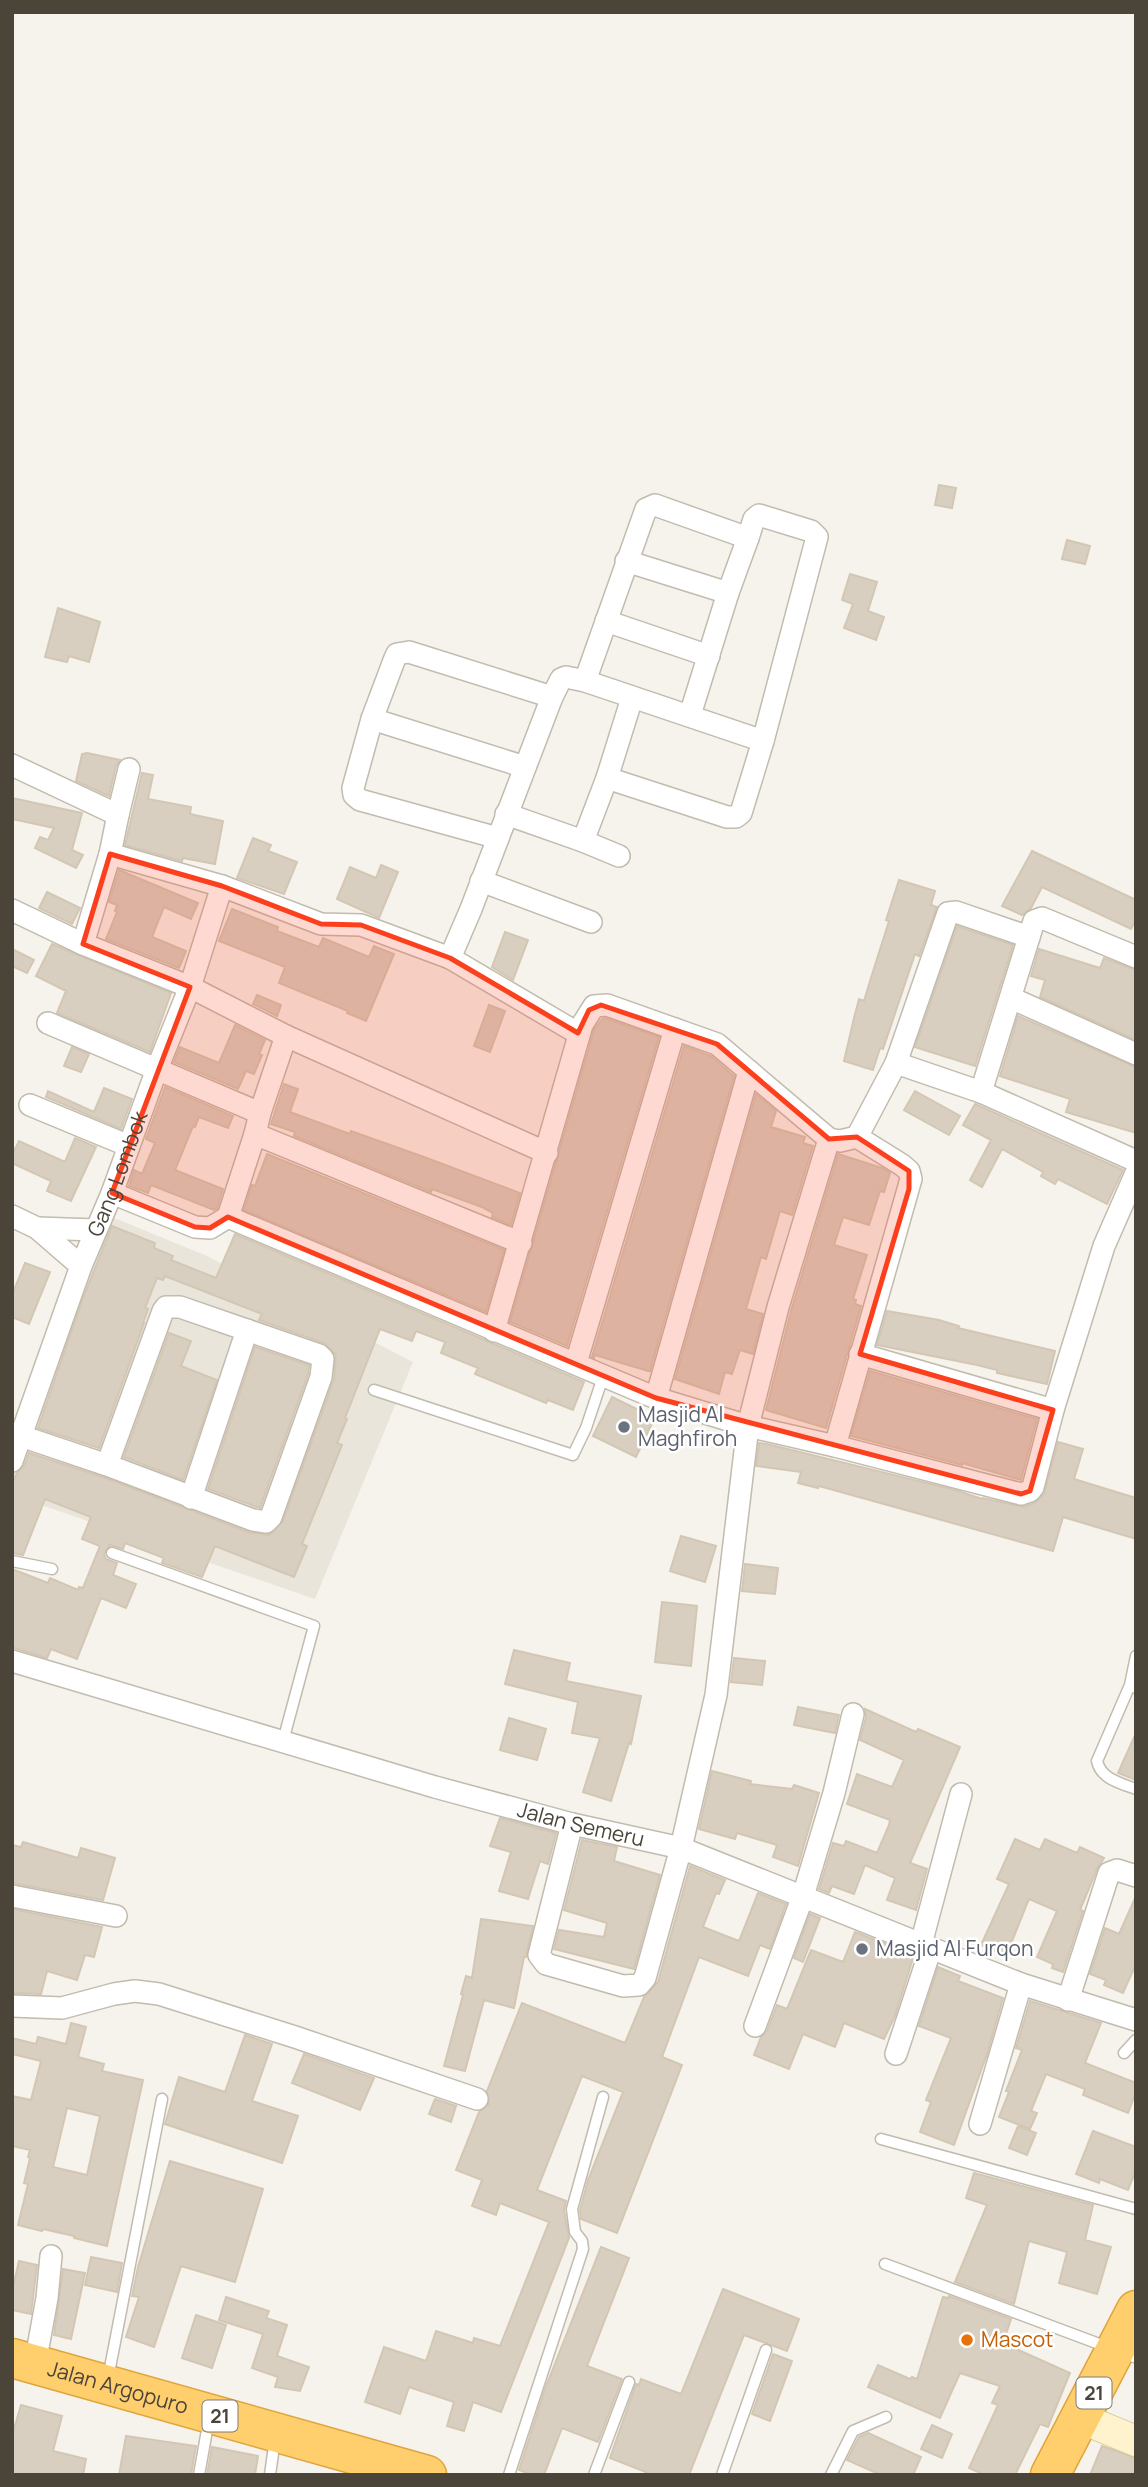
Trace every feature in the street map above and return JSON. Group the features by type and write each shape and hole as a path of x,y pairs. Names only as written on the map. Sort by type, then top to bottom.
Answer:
{"highway":[{"name":"21","path":"1050,2475 1088,2421 1129,2353 1136,2310"},
{"name":"Jalan Argopuro","path":"23,2361 275,2432 384,2469 427,2475"},
{"name":"21","path":"1071,2475 1088,2421"}],"street":[{"path":"585,681 646,509 652,505 747,538"},
{"path":"607,778 727,817 736,817 741,813 817,537 811,531 759,515 754,519 690,715"},
{"path":"626,561 728,593"},
{"path":"606,621 709,656"},
{"path":"498,838 360,800 354,795 353,788 372,719 397,654 402,652 552,697"},
{"path":"450,958 552,697 563,677 585,681 762,741"},
{"path":"583,841 607,778 632,698"},
{"path":"372,719 525,767"},
{"path":"12,765 118,815"},
{"path":"83,944 110,854 129,769"},
{"path":"506,814 619,856"},
{"path":"110,854 222,886 321,925 361,925 450,958 579,1034"},
{"name":"Gang Lombok","path":"12,1461 17,1434 190,987 222,886"},
{"path":"476,895 592,922"},
{"path":"12,910 83,944 190,987 286,1037 547,1153"},
{"path":"856,1137 897,1063 948,913 956,912 1029,937"},
{"path":"981,1092 1034,921 1042,918 1136,957"},
{"path":"1011,998 1136,1054"},
{"path":"494,1331 579,1034 589,1010 601,1005 675,1029 717,1044 829,1139 840,1141 856,1137 909,1171 911,1179 835,1446"},
{"path":"48,1023 260,1112"},
{"path":"576,1363 675,1029"},
{"path":"112,1193 195,1227 210,1228 228,1217 286,1037"},
{"path":"897,1063 981,1092 1136,1161"},
{"path":"656,1398 749,1071"},
{"path":"30,1105 129,1146"},
{"path":"255,1134 521,1243"},
{"path":"572,1824 539,1955 546,1964 622,1986 639,1985 645,1978 681,1848 716,1695 748,1426 778,1307 829,1139"},
{"path":"228,1217 656,1398 748,1426 1021,1494 1033,1487 1104,1246 1130,1202 1136,1173"},
{"path":"12,1216 37,1228 81,1266"},
{"path":"37,1228 96,1230"},
{"path":"17,1434 253,1520 266,1522 271,1517 321,1377 323,1359 319,1355 180,1307 166,1307 107,1465"},
{"path":"191,1498 247,1330"},
{"path":"860,1354 1054,1410"},
{"name":"Jalan Semeru","path":"12,1661 435,1787 572,1824 681,1848 1021,1984 1136,2020"},
{"path":"755,2026 803,1896 834,1793 853,1714"},
{"path":"897,2054 926,1946 961,1794"},
{"path":"1069,2000 1109,1873 1117,1870 1136,1876"},
{"path":"12,1896 116,1916"},
{"path":"980,2124 1021,1984"},
{"path":"12,2006 62,2008 114,1994 135,1991 159,1994 477,2099"},
{"path":"23,2361 47,2298 51,2256"},
{"path":"1088,2421 1136,2441"}],"lane":[{"path":"374,1390 573,1455 586,1428 603,1377"},
{"path":"112,1553 314,1626 283,1741"},
{"path":"12,1561 52,1569"},
{"path":"1136,1656 1133,1686 1097,1761 1099,1771 1107,1777 1136,1789"},
{"path":"1124,2053 1136,2040"},
{"path":"509,2475 583,2249 582,2241 575,2232 572,2209 603,2097"},
{"path":"107,2384 162,2099"},
{"path":"881,2139 1136,2209"},
{"path":"885,2263 1129,2353"},
{"path":"722,2475 766,2350"},
{"path":"594,2475 629,2382"},
{"path":"199,2475 210,2413"},
{"path":"831,2475 853,2431 886,2417"},
{"path":"270,2475 275,2432"}],"highlighted area":[{"path":"110,854 222,886 321,924 361,925 450,958 578,1033 589,1010 601,1005 717,1044 829,1139 857,1137 909,1171 909,1189 860,1354 1053,1410 1030,1491 1021,1494 656,1398 228,1217 210,1228 195,1227 112,1193 190,987 83,944"}],"shaded area":[{"path":"107,1215 207,1256 413,1362 315,1599 12,1495 12,1466"}],"building":[{"path":"939,485 956,488 952,508 935,505"},
{"path":"1067,540 1090,546 1085,564 1062,559"},
{"path":"850,574 877,582 868,611 884,617 876,640 844,628 853,604 842,600"},
{"path":"58,608 100,622 89,662 69,656 67,662 45,657"},
{"path":"82,754 120,760 109,796 76,781"},
{"path":"142,773 153,775 148,799 191,807 190,814 223,821 215,864 183,858 182,861 125,845"},
{"path":"12,798 82,813 72,850 83,855 76,868 35,848 40,837 48,840 54,828 12,819"},
{"path":"253,838 271,845 268,851 297,862 284,894 237,878"},
{"path":"1032,851 1136,900 1136,919 1131,929 1042,887 1031,908 1022,915 1002,906"},
{"path":"381,865 398,872 379,918 337,899 350,867 376,878"},
{"path":"119,870 198,903 191,919 164,907 152,937 186,951 179,968 106,939 117,912 117,905 109,902"},
{"path":"899,880 935,891 931,905 937,907 919,956 915,954 883,1049 880,1048 873,1070 844,1061 859,999 864,1001"},
{"path":"47,892 80,908 72,924 39,908"},
{"path":"232,909 278,927 277,931 319,947 323,938 369,957 374,946 394,954 366,1021 279,983 285,967 219,941"},
{"path":"957,926 1013,945 975,1066 915,1047"},
{"path":"505,932 528,940 513,980 492,967"},
{"path":"52,944 171,993 150,1052 57,1013 66,991 36,976"},
{"path":"12,949 34,960 27,973 12,966"},
{"path":"1039,949 1100,968 1104,958 1136,970 1136,1040 1040,997 1045,980 1031,976"},
{"path":"257,995 281,1005 277,1016 253,1004"},
{"path":"489,1005 505,1011 490,1052 474,1046"},
{"path":"1018,1016 1136,1067 1136,1133 1066,1112 1070,1099 1000,1076"},
{"path":"605,1018 659,1037 567,1346 510,1322 594,1030"},
{"path":"235,1025 265,1040 254,1074 246,1071 238,1089 174,1062 180,1047 219,1063"},
{"path":"684,1046 711,1056 734,1076 648,1371 595,1355 592,1357"},
{"path":"72,1047 89,1054 81,1072 64,1066"},
{"path":"284,1084 298,1089 290,1112 350,1134 351,1131 520,1193 511,1225 492,1217 493,1213 482,1207 432,1189 431,1192 271,1124"},
{"path":"165,1087 233,1116 228,1128 199,1117 175,1170 223,1189 214,1210 151,1185 148,1193 129,1186 134,1170 142,1174 155,1143 146,1139"},
{"path":"104,1088 132,1099 121,1129 46,1097 48,1091 94,1112"},
{"path":"915,1091 960,1116 949,1135 904,1110"},
{"path":"756,1094 776,1111 771,1127 805,1137 803,1143 813,1146 792,1215 780,1211 766,1259 761,1257 746,1309 763,1314 753,1354 740,1350 732,1374 725,1372 719,1394 675,1379"},
{"path":"975,1104 1123,1170 1107,1204 1058,1179 1055,1184 1041,1176 1043,1172 1002,1149 982,1187 970,1180 991,1140 963,1125"},
{"path":"75,1138 96,1147 71,1201 47,1191 51,1181 12,1163 12,1155 19,1141 65,1162"},
{"path":"267,1154 504,1250 486,1312 244,1210"},
{"path":"838,1154 890,1173 884,1192 880,1191 869,1225 843,1217 834,1245 867,1255 853,1299 856,1300 855,1304 861,1306 826,1428 766,1410 791,1311"},
{"path":"112,1226 155,1243 154,1248 173,1256 171,1260 216,1278 235,1234 584,1382 573,1410 548,1400 546,1403 475,1374 478,1368 441,1353 445,1342 416,1331 412,1341 380,1329 345,1418 347,1419 337,1443 342,1445 302,1544 307,1546 294,1577 215,1546 202,1577 162,1563 164,1558 125,1543 123,1549 110,1545 104,1554 106,1559 117,1563 113,1575 136,1584 126,1608 101,1598 77,1659 51,1649 47,1658 21,1650 12,1647 12,1569 48,1583 50,1578 78,1590 79,1587 83,1588 100,1546 82,1539 91,1517 45,1499 23,1555 12,1553 12,1484 29,1453 103,1477 248,1532 269,1535 283,1521 334,1379 336,1355 324,1343 259,1320 262,1314 165,1276 163,1280 157,1278 145,1308 148,1309 144,1323 99,1448 38,1428 83,1298"},
{"path":"25,1263 50,1272 29,1324 12,1317 12,1295"},
{"path":"887,1311 939,1320 959,1326 958,1328 1055,1351 1047,1384 997,1373 997,1370 977,1365 877,1345"},
{"path":"169,1333 191,1341 181,1366 217,1380 183,1480 124,1457"},
{"path":"255,1347 309,1365 260,1508 208,1489"},
{"path":"870,1371 1037,1419 1021,1480 851,1436"},
{"name":"Masjid Al Maghfiroh","path":"612,1397 655,1418 636,1457 593,1436"},
{"path":"1058,1442 1083,1449 1074,1479 1136,1498 1136,1539 1063,1517 1053,1551 819,1486 818,1488 798,1483 801,1472 756,1466 759,1443 767,1444 982,1499 1024,1507 1035,1503 1044,1494"},
{"path":"681,1536 716,1546 705,1582 670,1571"},
{"path":"745,1564 778,1568 775,1594 742,1591"},
{"path":"662,1602 697,1606 691,1666 655,1662"},
{"path":"514,1650 570,1663 566,1681 641,1696 631,1744 629,1743 611,1801 583,1792 600,1738 572,1733 578,1702 505,1684"},
{"path":"734,1658 765,1661 762,1685 731,1682"},
{"path":"798,1707 839,1715 835,1733 794,1725"},
{"path":"865,1709 916,1732 918,1729 960,1747 910,1863 927,1869 916,1910 887,1900 895,1878 865,1865 854,1894 832,1886 829,1893 819,1889 833,1843 844,1846 846,1841 877,1853 889,1825 890,1820 847,1804 857,1774 892,1787 904,1760 860,1740 866,1717"},
{"path":"509,1718 546,1729 537,1760 500,1750"},
{"path":"1136,1733 1136,1780 1118,1773"},
{"path":"712,1771 751,1781 750,1784 792,1789 794,1785 819,1793 798,1866 773,1857 777,1845 737,1833 735,1839 699,1829"},
{"path":"500,1818 556,1833 548,1864 540,1861 528,1899 499,1891 511,1852 490,1846"},
{"path":"1015,1839 1040,1850 1045,1839 1077,1853 1080,1847 1104,1858 1080,1910 1083,1911 1063,1972 1037,1957 1057,1911 1029,1899 1006,1956 981,1945 1009,1884 997,1879"},
{"path":"582,1840 617,1847 614,1861 660,1875 634,1969 554,1949 559,1930 604,1937 607,1923 564,1910"},
{"path":"23,1842 78,1858 81,1848 115,1858 103,1900 12,1883 12,1845 21,1847"},
{"path":"690,1866 725,1880 719,1894 716,1893 703,1927 739,1941 758,1893 786,1904 770,1949 760,1945 748,1976 699,1957 662,2057 682,2065 617,2233 581,2219 580,2210 588,2180 623,2092 582,2076 537,2190 566,2201 564,2210 569,2238 501,2412 473,2402 464,2431 447,2426 454,2402 409,2387 400,2414 365,2402 384,2347 426,2361 436,2331 473,2343 474,2338 500,2346 549,2222 500,2203 496,2215 472,2206 482,2180 456,2170 479,2112 489,2104 487,2091 522,2003 625,2043 644,1997 658,1982"},
{"path":"1136,1896 1136,1964 1123,1993 1104,1985 1106,1980 1090,1974 1105,1928 1119,1934"},
{"path":"12,1909 102,1927 94,1957 85,1955 77,1980 47,1971 41,1994 12,1993"},
{"path":"810,1914 820,1918 803,1962 794,1958"},
{"path":"481,1919 533,1926 514,2008 484,2000 465,2071 444,2066 466,1976 472,1978"},
{"path":"855,1932 914,1955 895,2016 884,2039 844,2023 835,2047 803,2034 789,2069 754,2055 777,2005 787,2009 811,1950 843,1962"},
{"path":"938,1967 960,1976 958,1981 1003,1998 987,2054 954,2145 920,2132 931,2102 926,2100 951,2038 919,2026"},
{"path":"1030,2001 1101,2023 1085,2063 1136,2083 1136,2092 1128,2113 1083,2095 1085,2089 1046,2074 1031,2111 1037,2113 1030,2129 999,2117 1022,2050 1016,2048"},
{"path":"71,2023 86,2027 78,2057 104,2064 102,2071 143,2080 107,2246 74,2236 18,2225 28,2184 24,2183 30,2150 12,2146 12,2096 31,2100 41,2061 12,2054 12,2038 36,2044 38,2037 66,2044","holes":["67,2108 100,2116 87,2175 53,2167"]},
{"path":"245,2035 272,2044 252,2101 298,2116 282,2163 165,2124 179,2077 225,2092"},
{"path":"304,2054 374,2078 360,2110 292,2083"},
{"path":"435,2099 456,2106 451,2122 429,2114"},
{"path":"1018,2126 1036,2133 1027,2155 1009,2148"},
{"path":"1093,2131 1136,2147 1136,2170 1128,2190 1100,2179 1099,2183 1076,2174"},
{"path":"170,2161 263,2189 235,2282 181,2266 154,2347 126,2337 139,2297 132,2296 138,2267"},
{"path":"974,2173 1093,2205 1085,2240 1111,2247 1097,2294 1059,2283 1067,2252 1029,2241 1014,2304 955,2282 987,2205 966,2198"},
{"path":"601,2247 629,2258 587,2366 622,2379 598,2442 562,2428 544,2475 532,2475 519,2470 545,2389"},
{"path":"91,2257 122,2263 117,2292 85,2285"},
{"path":"19,2261 37,2265 31,2314 12,2310 12,2291"},
{"path":"63,2269 85,2273 71,2339 54,2335"},
{"path":"723,2289 799,2319 787,2351 744,2335 689,2475 653,2475 610,2458 636,2384 639,2385 641,2379 681,2394"},
{"path":"949,2296 1011,2319 1003,2343 1070,2373 1048,2427 1040,2424 1015,2475 985,2475 969,2468 998,2405 992,2403 1000,2386 960,2373 940,2418 868,2387 878,2365 910,2379 917,2379 943,2297"},
{"path":"226,2297 269,2311 266,2318 287,2325 277,2356 309,2367 300,2391 275,2387 278,2377 252,2368 263,2334 219,2320"},
{"path":"196,2315 226,2325 212,2368 182,2358"},
{"path":"773,2354 792,2361 770,2421 752,2414"},
{"path":"21,2405 62,2416 53,2451 86,2459 83,2475 12,2475 12,2436"},
{"path":"932,2425 952,2434 942,2458 921,2449"},
{"path":"868,2433 921,2457 913,2475 881,2475 847,2460 859,2437"},
{"path":"126,2436 196,2446 191,2475 119,2475"},
{"path":"1102,2446 1136,2458 1136,2475 1090,2475"},
{"path":"212,2447 258,2456 255,2475 207,2475"}],"place":[{"name":"Masjid Al Maghfiroh","path":"624,1427"},
{"name":"Masjid Al Furqon","path":"862,1949"},
{"name":"Mascot","path":"967,2340"}]}
